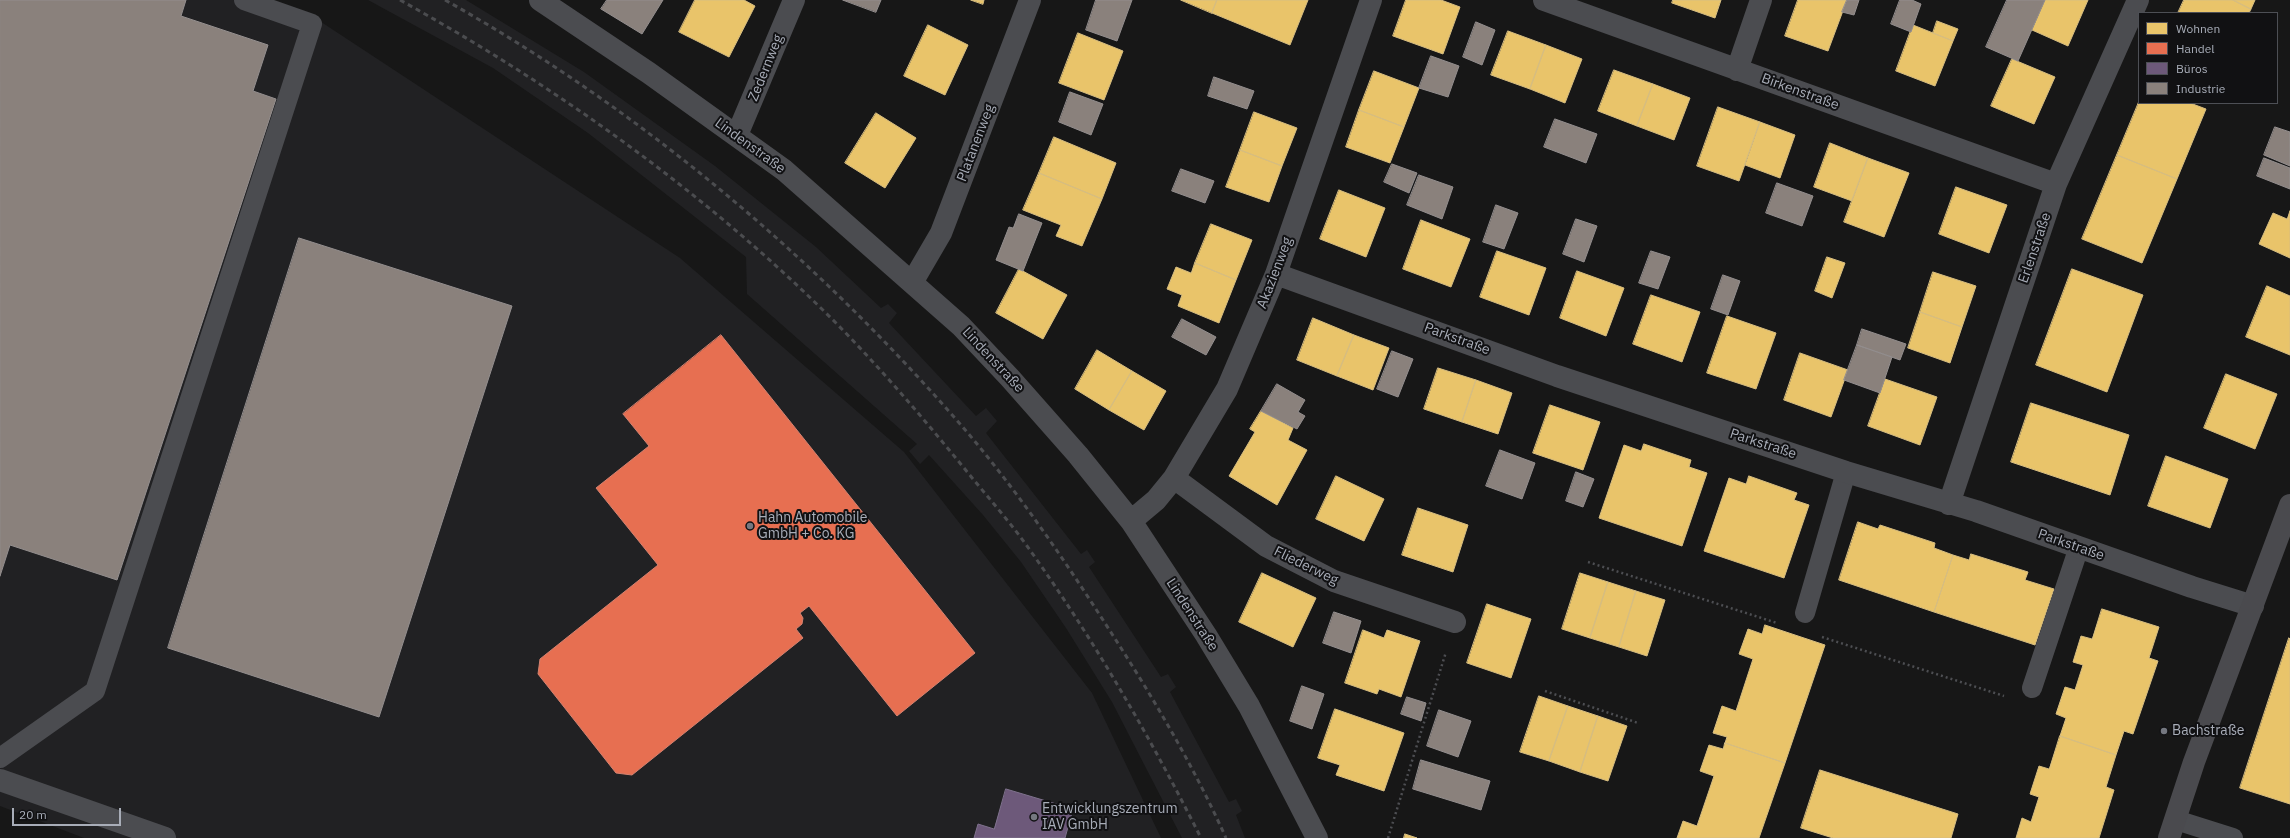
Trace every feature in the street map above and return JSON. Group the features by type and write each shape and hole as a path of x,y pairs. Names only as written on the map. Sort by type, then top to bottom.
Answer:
{"main road":[{"path":"2172,829 2194,762 2254,606 2290,505"}],"street":[{"name":"Lindenstraße","path":"540,0 567,7 784,170 913,281 962,326 1078,455 1131,521 1206,635 1249,706 1286,774 1317,838"},
{"name":"Zedernweg","path":"737,135 794,0"},
{"name":"Platanenweg","path":"913,281 941,232 1030,0"},
{"name":"Akazienweg","path":"1131,521 1156,500 1174,478 1227,389 1276,274 1371,0"},
{"name":"Birkenstraße","path":"1544,0 2056,184"},
{"path":"1737,70 1761,0"},
{"name":"Erlenstraße","path":"1950,504 2056,184 2138,0"},
{"name":"Parkstraße","path":"1276,274 1557,376 1846,472 1950,504 2192,587 2254,606"},
{"name":"Fliederweg","path":"1174,478 1266,546 1334,581 1455,622"},
{"path":"0,780 165,838"}],"lane":[{"path":"0,758 95,691 156,482 312,24 244,0"},
{"path":"1805,613 1846,472"},
{"path":"2032,688 2079,547"},
{"path":"2172,829 2233,838"}],"path":[{"path":"1388,838 1455,622"},
{"path":"1545,691 1638,723"}],"shaded area":[{"path":"0,0 272,0 306,12 680,258 904,452 1092,693 1161,838 84,838 0,806"},
{"path":"368,0 466,0 584,72 715,166 816,247 881,308 888,304 897,313 889,323 976,416 986,408 997,421 986,433 1081,554 1087,550 1095,562 1089,567 1161,677 1168,674 1176,687 1170,692 1229,802 1236,799 1242,811 1236,815 1245,838 1182,838 1112,702 1066,628 1021,562 983,515 929,455 920,464 909,451 917,444 747,294 746,257 588,133 493,68"}],"building: Wohnen":[{"path":"695,0 744,0 755,6 729,57 679,32"},
{"path":"971,0 984,0 983,4"},
{"path":"1181,0 1217,0 1212,13"},
{"path":"1217,0 1308,0 1290,45 1212,13"},
{"path":"1406,0 1441,0 1460,7 1443,54 1393,36"},
{"path":"1673,0 1721,0 1715,18 1672,3"},
{"path":"1798,0 1847,0 1828,51 1785,36"},
{"path":"2045,0 2088,0 2068,46 2032,30"},
{"path":"2184,0 2233,0 2251,9 2250,12 2178,12"},
{"path":"2233,0 2255,0 2251,9"},
{"path":"1937,21 1958,29 1953,41 1933,33"},
{"path":"928,25 968,45 945,95 904,76"},
{"path":"1913,25 1953,41 1935,86 1896,71"},
{"path":"1508,31 1546,45 1530,89 1491,75"},
{"path":"1078,33 1123,51 1104,100 1059,83"},
{"path":"1546,45 1582,59 1565,103 1530,89"},
{"path":"2012,59 2055,77 2034,124 1991,106"},
{"path":"1614,70 1653,84 1637,126 1598,111"},
{"path":"1374,71 1419,88 1404,127 1359,110"},
{"path":"1653,84 1690,98 1674,140 1637,126"},
{"path":"2138,104 2193,104 2206,109 2177,179 2117,155"},
{"path":"1718,107 1760,122 1739,181 1697,166"},
{"path":"1359,110 1404,127 1390,163 1346,147"},
{"path":"1254,112 1297,128 1282,166 1240,150"},
{"path":"876,113 916,138 885,188 845,163"},
{"path":"1760,122 1795,135 1780,178 1745,165"},
{"path":"1054,137 1116,163 1102,199 1039,173"},
{"path":"1830,143 1868,158 1852,201 1814,187"},
{"path":"1240,150 1282,166 1269,202 1226,187"},
{"path":"2117,155 2177,179 2142,263 2082,239"},
{"path":"1868,158 1909,173 1884,237 1844,222"},
{"path":"1039,173 1102,199 1082,246 1056,236 1061,225 1023,210"},
{"path":"1956,187 2007,205 1989,253 1939,234"},
{"path":"1339,190 1385,208 1366,257 1320,239"},
{"path":"2290,211 2290,258 2259,244 2273,213 2287,219"},
{"path":"1421,220 1470,239 1451,287 1403,269"},
{"path":"1211,224 1252,240 1236,280 1195,263"},
{"path":"1497,251 1546,268 1529,315 1480,297"},
{"path":"1827,257 1845,263 1832,298 1815,291"},
{"path":"1195,263 1236,280 1219,323 1178,306 1182,295 1167,289 1176,267 1191,273"},
{"path":"1019,269 1067,295 1043,339 996,313"},
{"path":"2072,269 2143,295 2107,392 2036,365"},
{"path":"1577,271 1624,288 1606,336 1560,318"},
{"path":"1933,272 1976,286 1962,327 1920,312"},
{"path":"2267,286 2290,296 2290,355 2246,337"},
{"path":"1651,295 1700,312 1682,362 1633,344"},
{"path":"1920,312 1962,327 1950,363 1908,348"},
{"path":"1727,316 1776,333 1756,389 1707,373"},
{"path":"1313,318 1354,335 1337,376 1297,360"},
{"path":"1354,335 1389,348 1373,390 1337,376"},
{"path":"1097,350 1132,371 1109,410 1075,389"},
{"path":"1800,353 1848,370 1831,417 1784,400"},
{"path":"1438,368 1476,380 1462,422 1424,409"},
{"path":"1132,371 1166,391 1144,430 1109,410"},
{"path":"2226,374 2277,394 2255,449 2204,428"},
{"path":"1885,379 1937,397 1920,445 1868,426"},
{"path":"1476,380 1512,393 1498,434 1462,422"},
{"path":"2031,403 2129,435 2110,495 2011,462"},
{"path":"1550,405 1600,422 1583,470 1533,453"},
{"path":"1261,411 1293,428 1288,440 1307,450 1277,505 1229,476 1255,432 1250,429"},
{"path":"1644,444 1691,460 1689,467 1707,473 1682,546 1599,518 1624,445 1641,451"},
{"path":"2166,456 2228,479 2210,528 2148,506"},
{"path":"1336,476 1384,499 1364,541 1316,519"},
{"path":"1749,476 1797,493 1794,500 1809,505 1784,578 1704,551 1729,478 1746,484"},
{"path":"1418,508 1468,525 1453,572 1402,555"},
{"path":"1858,522 1878,529 1880,525 1935,543 1934,548 1953,555 1934,612 1839,580"},
{"path":"1971,554 2028,572 2025,580 2054,589 2035,645 1934,612 1953,555 1969,560"},
{"path":"1262,573 1316,598 1293,647 1239,622"},
{"path":"1580,573 1608,582 1590,638 1562,629"},
{"path":"1608,582 1636,591 1619,647 1590,638"},
{"path":"1636,591 1665,600 1647,656 1619,647"},
{"path":"1487,604 1531,619 1511,678 1467,663"},
{"path":"2102,609 2159,627 2149,658 2158,661 2133,734 2124,731 2116,755 2060,736 2066,718 2056,714 2065,687 2075,690 2083,665 2073,662 2081,636 2092,639"},
{"path":"1765,625 1825,645 1785,763 1725,743 1727,737 1713,733 1722,706 1736,711 1753,659 1739,654 1748,629 1762,634"},
{"path":"1363,630 1384,638 1387,630 1420,641 1401,697 1379,689 1377,694 1345,683"},
{"path":"2289,638 2290,639 2290,804 2240,788"},
{"path":"1539,696 1568,706 1549,761 1520,752"},
{"path":"1568,706 1598,716 1580,772 1549,761"},
{"path":"1335,709 1404,733 1384,791 1336,775 1340,765 1318,758"},
{"path":"1598,716 1627,726 1608,781 1580,772"},
{"path":"2060,736 2116,755 2106,787 2114,790 2099,838 2016,838 2022,818 2031,822 2039,797 2030,794 2039,766 2049,769"},
{"path":"1725,743 1785,763 1759,838 1677,838 1683,821 1697,826 1714,776 1700,771 1709,745 1723,749"},
{"path":"1820,770 1958,814 1951,838 1833,838 1801,828"},
{"path":"1405,834 1417,838 1404,838"}],"building: Handel":[{"name":"Hahn Automobile GmbH + Co. KG","path":"721,335 975,653 897,716 809,606 800,613 803,618 802,624 796,629 803,638 632,775 616,773 538,674 540,659 658,565 596,488 649,446 623,414"}],"building: Büros":[{"name":"Entwicklungszentrum IAV GmbH","path":"1006,789 1073,809 1065,838 974,838 978,824 994,829"}],"building: Industrie":[{"path":"0,0 186,0 181,16 268,45 253,91 276,99 117,580 10,545 0,576"},
{"path":"607,0 663,0 642,34 601,9"},
{"path":"843,0 881,0 876,12"},
{"path":"1096,0 1132,0 1117,41 1086,30"},
{"path":"1847,0 1859,0 1854,15 1842,12"},
{"path":"1900,0 1912,0 1921,4 1911,32 1891,24"},
{"path":"2007,0 2045,0 2018,61 1986,47"},
{"path":"1476,22 1495,30 1482,65 1463,57"},
{"path":"1431,56 1459,66 1448,97 1419,88"},
{"path":"1214,77 1254,91 1247,109 1208,96"},
{"path":"1070,92 1103,104 1091,135 1059,122"},
{"path":"1555,119 1597,134 1586,163 1544,147"},
{"path":"2275,127 2290,132 2290,166 2264,155"},
{"path":"2264,158 2290,168 2290,189 2257,176"},
{"path":"1392,164 1417,173 1409,193 1384,182"},
{"path":"1181,169 1214,181 1205,203 1172,191"},
{"path":"1419,175 1453,187 1442,219 1407,205"},
{"path":"1777,183 1813,196 1802,226 1766,213"},
{"path":"1496,205 1518,213 1504,249 1483,242"},
{"path":"1019,214 1042,223 1023,271 996,260 1009,227 1013,228"},
{"path":"1576,219 1597,226 1584,262 1563,254"},
{"path":"299,238 512,306 379,717 168,648"},
{"path":"1651,251 1670,257 1658,289 1639,283"},
{"path":"1723,275 1740,281 1728,315 1711,309"},
{"path":"1182,319 1216,337 1206,355 1172,337"},
{"path":"1862,329 1906,344 1900,360 1857,345"},
{"path":"1857,345 1892,357 1880,393 1844,380"},
{"path":"1392,351 1413,359 1398,397 1377,389"},
{"path":"1277,384 1305,400 1298,412 1305,416 1297,429 1261,411"},
{"path":"1500,450 1535,463 1522,499 1486,486"},
{"path":"1576,472 1594,479 1583,507 1566,501"},
{"path":"1334,612 1361,621 1351,653 1323,643"},
{"path":"1302,686 1324,694 1312,729 1290,721"},
{"path":"1407,697 1426,703 1421,721 1401,714"},
{"path":"1439,710 1471,721 1458,757 1427,746"},
{"path":"1421,760 1490,781 1481,810 1413,789"}],"railway":[{"path":"400,0 517,69 629,146 736,230 836,323 889,380 940,439 1003,515 1032,553 1056,587 1122,692 1201,838"},
{"path":"445,0 516,42 585,87 652,135 717,187 780,241 840,297 898,356 976,442 1037,522 1112,634 1158,708 1201,785 1226,838"}],"place":[{"name":"Hahn Automobile GmbH + Co. KG","path":"750,526"},
{"name":"Bachstraße","path":"2164,731"},
{"name":"Entwicklungszentrum IAV GmbH","path":"1034,817"}]}
